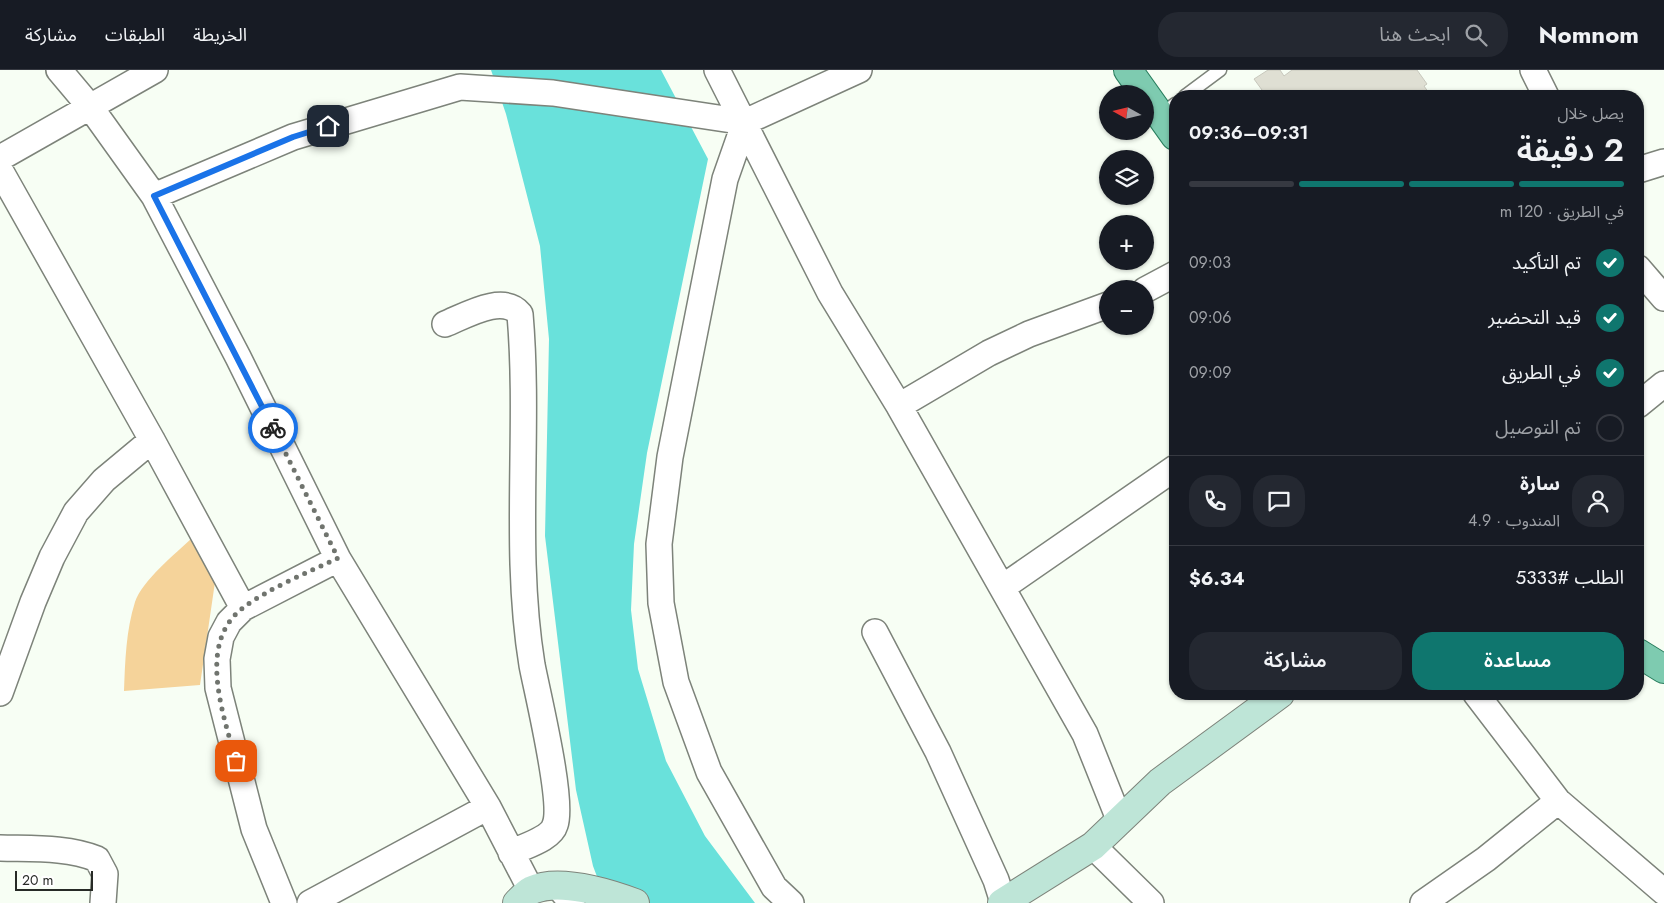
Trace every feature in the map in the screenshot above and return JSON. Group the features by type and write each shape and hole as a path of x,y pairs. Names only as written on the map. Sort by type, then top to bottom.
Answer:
{"main road":[{"path":"1128,70 1169,117"},
{"path":"1644,657 1664,669"}],"street":[{"path":"59,70 91,108 154,196 238,357 338,558 488,806 511,852 544,895 609,894 635,903"},
{"path":"0,158 155,70"},
{"path":"717,70 746,122 830,293 899,406 1086,734 1119,818"},
{"path":"154,196 293,137 456,78 746,122 859,70"},
{"path":"1533,70 1543,90"},
{"path":"746,122 725,179 670,457 659,544 661,603 676,682 709,772 774,887 790,903"},
{"path":"1644,168 1664,162"},
{"path":"0,170 152,440 243,608"},
{"path":"1644,275 1664,298"},
{"path":"1154,285 1169,277"},
{"path":"445,324 480,310 504,304 515,308 520,314 525,584 532,663 553,776 558,815 555,827 550,833 511,852"},
{"path":"899,406 989,353 1029,334 1099,308"},
{"path":"1644,400 1664,384"},
{"path":"0,693 33,602 52,558 76,512 109,475 152,440"},
{"path":"1003,586 1169,472"},
{"path":"284,903 254,829 218,688 217,659 221,637 229,622 243,608 338,558"},
{"path":"875,632 938,752 1002,903 1093,846 1119,818 1160,782 1272,700"},
{"path":"1481,700 1558,801 1664,892"},
{"path":"1423,903 1486,859 1558,801"},
{"path":"310,903 488,806"},
{"path":"1093,846 1151,903"},
{"path":"0,848 57,851 86,855 98,859 105,874 103,903"}],"lane":[{"path":"1193,90 1220,70"}],"shaded area":[{"path":"192,538 215,582 200,685 124,691 128,635 135,602 152,576"}],"water":[{"path":"491,70 661,70 708,159 647,453 634,544 631,610 638,669 666,761 705,836 755,903 607,903 593,866 576,790 545,536 549,339 540,246 506,114"}],"building":[{"path":"1268,70 1280,70 1284,76 1292,70 1417,70 1427,84 1424,86 1427,90 1262,90 1254,79"}],"way so far":[{"path":"236,761 218,688 217,659 221,637 229,622 243,608 296,578 338,558 273,428"}],"route":[{"path":"273,428 154,196 293,137 328,126"}]}
